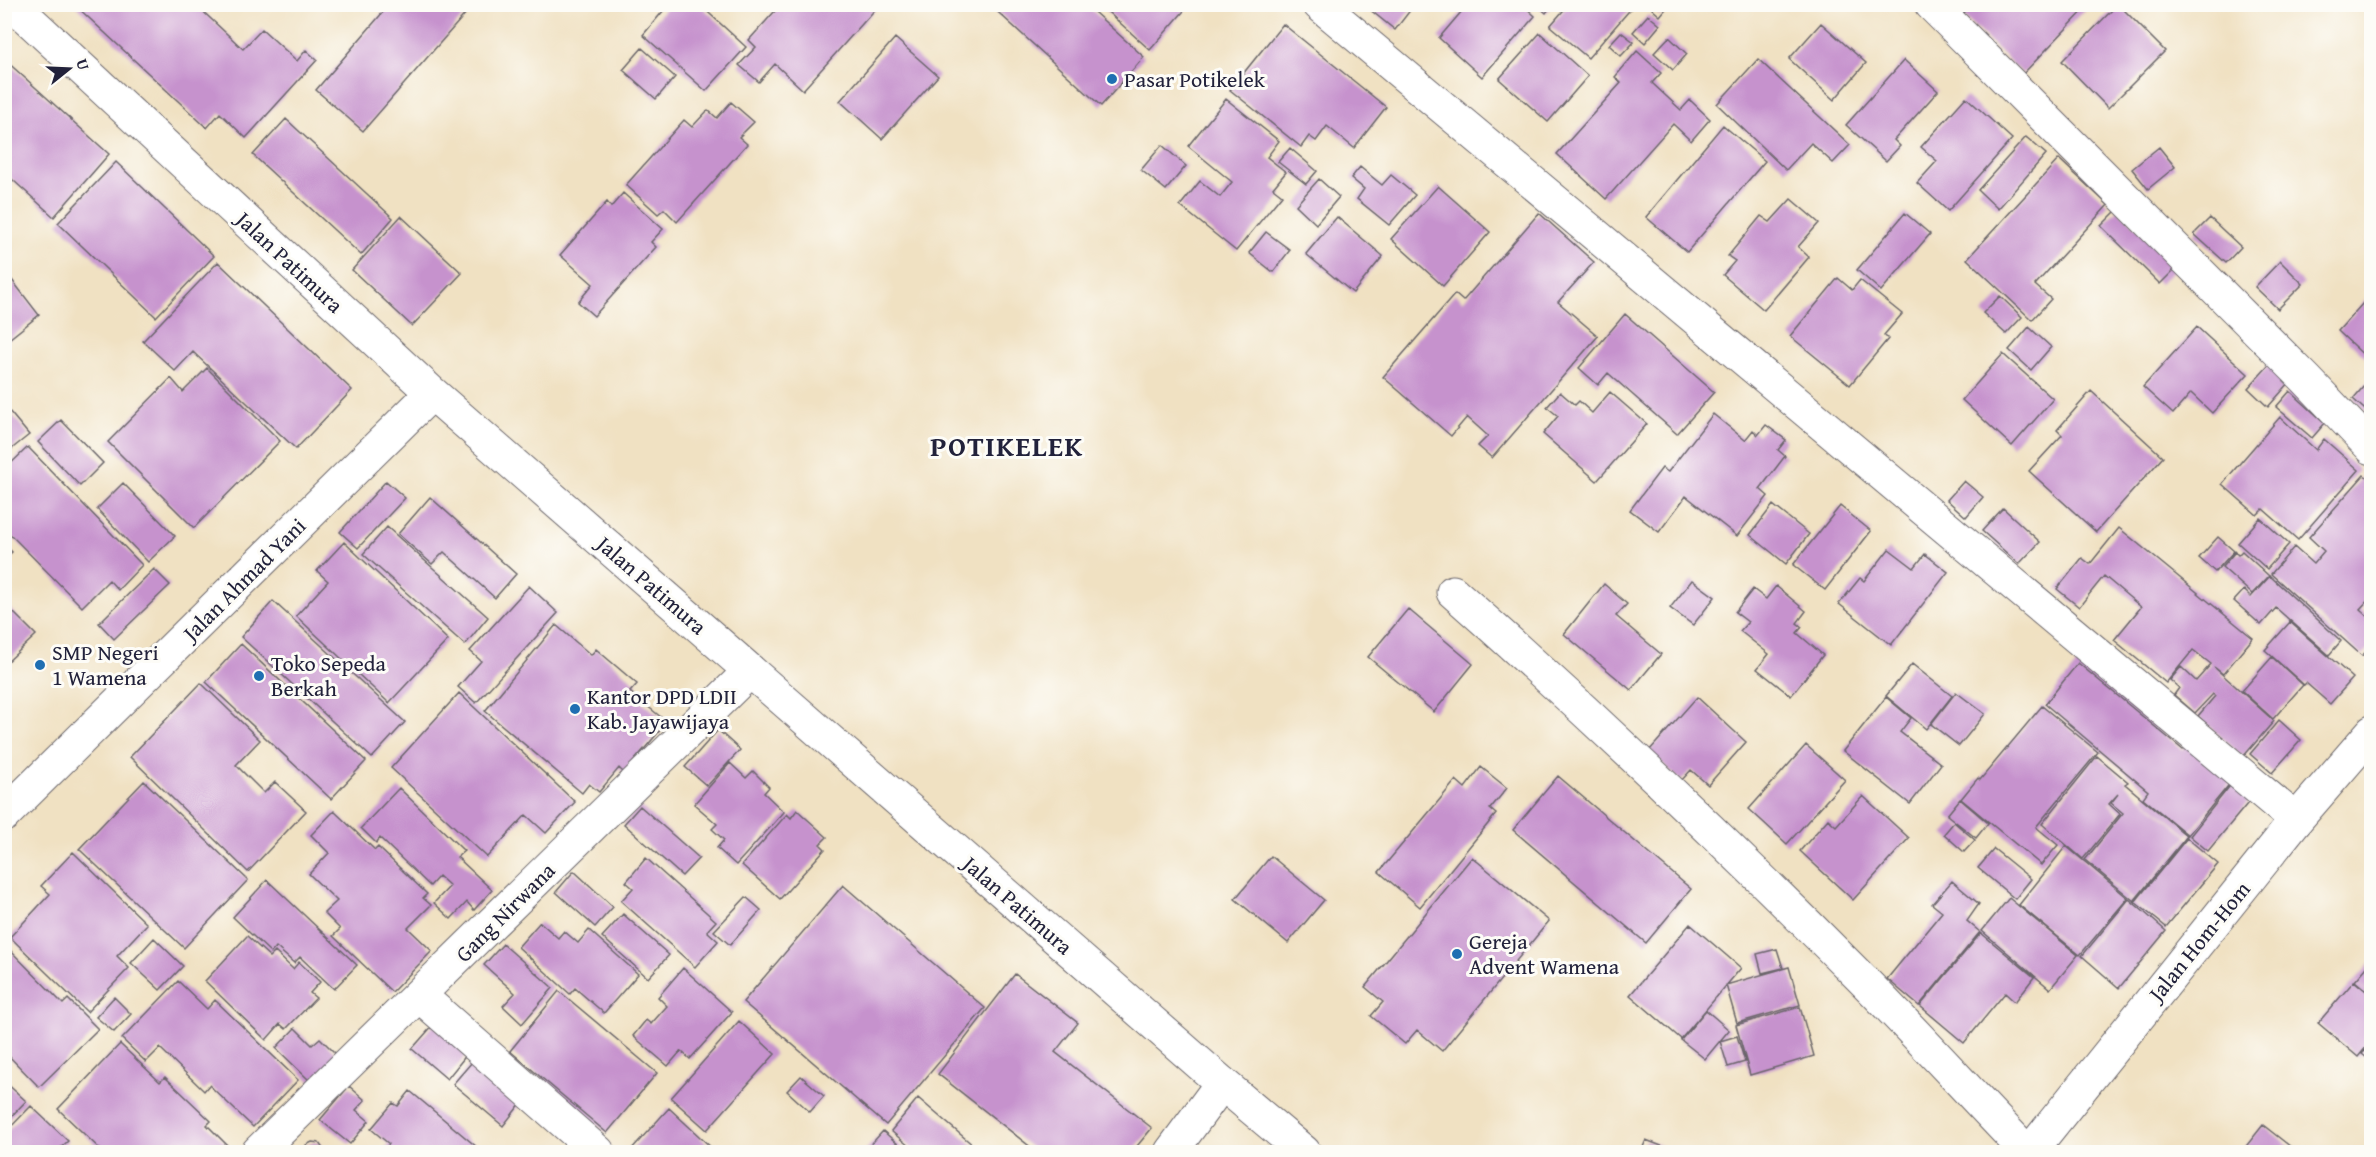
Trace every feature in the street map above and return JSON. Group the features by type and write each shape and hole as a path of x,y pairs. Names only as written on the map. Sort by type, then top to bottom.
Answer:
{"main road":[{"name":"Jalan Patimura","path":"12,4 432,393 1222,1083 1305,1152"},
{"path":"1319,4 2296,820"},
{"path":"1931,4 2372,448"},
{"name":"Jalan Ahmad Yani","path":"4,816 432,393"},
{"path":"1453,592 1527,657 1699,818 1859,976 2028,1152"},
{"name":"Gang Nirwana","path":"258,1152 750,671"},
{"name":"Jalan Hom-Hom","path":"2028,1152 2296,820 2372,732"},
{"path":"420,996 598,1152"},
{"path":"1171,1152 1222,1083"}],"building":[{"path":"74,4 195,4 243,49 262,29 297,61 306,50 317,60 246,138 220,113 207,128"},
{"path":"390,4 474,4 363,131 316,90"},
{"path":"669,4 699,4 746,47 706,91 643,35"},
{"path":"768,4 880,4 803,90 775,64 759,82 739,65 756,47 749,40 775,11"},
{"path":"989,4 1085,4 1144,57 1101,106"},
{"path":"1099,4 1190,4 1150,50"},
{"path":"1363,4 1415,4 1395,30"},
{"path":"1468,4 1522,4 1535,16 1482,77 1439,38"},
{"path":"1536,4 1553,4 1546,13"},
{"path":"1569,4 1635,4 1588,58 1550,26"},
{"path":"1656,4 1670,4 1660,16 1652,9"},
{"path":"1972,4 2090,4 2023,74 1962,15"},
{"path":"2118,4 2165,51 2108,108 2062,61"},
{"path":"1648,15 1660,25 1645,43 1633,32"},
{"path":"1821,23 1866,63 1834,100 1789,59"},
{"path":"1283,24 1386,107 1354,148 1327,126 1316,141 1309,136 1301,147 1230,90"},
{"path":"1621,32 1634,42 1621,56 1609,45"},
{"path":"1540,33 1588,76 1548,122 1499,79"},
{"path":"1669,37 1687,54 1673,70 1654,53"},
{"path":"895,38 938,76 882,139 840,101"},
{"path":"642,48 675,77 656,99 623,70"},
{"path":"1637,51 1661,73 1652,83 1681,110 1690,100 1710,119 1691,141 1673,124 1606,199 1557,154 1621,83 1615,77"},
{"path":"4,59 109,154 54,217 4,172"},
{"path":"1758,59 1850,145 1833,163 1811,143 1786,170 1717,104"},
{"path":"1904,60 1938,91 1894,140 1900,146 1886,161 1846,125"},
{"path":"1966,97 2012,139 1948,211 1917,183 1937,161 1921,147"},
{"path":"1226,99 1279,141 1267,157 1286,172 1273,188 1282,195 1236,251 1180,206 1200,181 1220,197 1232,182 1188,146"},
{"path":"731,102 754,122 739,137 747,144 677,222 664,209 658,214 626,185 684,120 692,127 708,110 717,118"},
{"path":"286,119 393,218 361,255 253,155"},
{"path":"1723,125 1765,161 1687,252 1646,217"},
{"path":"2026,137 2046,154 1998,209 1978,190"},
{"path":"1162,145 1186,166 1166,190 1141,170"},
{"path":"2159,147 2175,167 2148,189 2132,169"},
{"path":"1290,148 1317,171 1306,184 1278,162"},
{"path":"2059,159 2108,205 2035,285 2051,299 2032,320 1967,259"},
{"path":"116,162 214,256 156,317 58,223"},
{"path":"1360,167 1382,185 1391,175 1415,195 1389,225 1357,199 1364,189 1351,178"},
{"path":"1319,179 1339,197 1316,224 1296,205"},
{"path":"1438,186 1490,232 1443,286 1391,239"},
{"path":"623,193 663,229 651,242 656,247 594,316 578,302 593,284 560,255 607,202 611,207"},
{"path":"1791,199 1819,223 1798,247 1809,257 1764,310 1723,275 1735,261 1728,256 1761,216 1770,222"},
{"path":"2118,209 2178,266 2160,284 2101,226"},
{"path":"1539,213 1594,262 1558,302 1598,336 1492,458 1478,446 1488,436 1467,417 1451,436 1383,377 1455,294 1463,301"},
{"path":"1905,213 1930,234 1881,291 1857,270"},
{"path":"401,216 462,273 412,326 352,270"},
{"path":"1337,217 1383,256 1353,293 1306,254"},
{"path":"2210,218 2241,247 2226,263 2194,234"},
{"path":"1266,232 1290,250 1273,272 1249,253"},
{"path":"2280,261 2303,284 2278,309 2255,287"},
{"path":"218,262 352,390 296,449 193,352 175,371 143,341"},
{"path":"1838,278 1852,290 1860,280 1902,314 1884,335 1888,339 1850,385 1790,336"},
{"path":"12,280 39,315 4,343 4,286"},
{"path":"2372,293 2372,359 2370,361 2338,331"},
{"path":"2000,296 2022,317 2006,334 1983,313"},
{"path":"1625,314 1714,392 1677,434 1608,373 1598,385 1579,368"},
{"path":"2029,327 2051,347 2031,370 2009,350"},
{"path":"2197,327 2248,374 2212,413 2191,393 2173,414 2143,387"},
{"path":"2003,354 2053,399 2012,446 1962,400"},
{"path":"2270,364 2290,382 2268,407 2248,388"},
{"path":"207,368 280,441 194,528 108,442 171,378 183,392"},
{"path":"2370,379 2372,380 2372,416 2353,399"},
{"path":"2091,391 2163,457 2096,532 2029,471 2062,435 2057,430"},
{"path":"2290,391 2325,423 2312,438 2276,407"},
{"path":"1560,392 1575,405 1579,401 1592,413 1610,392 1647,424 1597,481 1543,434 1558,416 1547,407"},
{"path":"4,405 29,435 4,455"},
{"path":"1713,414 1745,440 1753,430 1758,435 1766,425 1786,440 1778,450 1785,456 1760,489 1768,496 1737,536 1686,496 1659,532 1630,510 1662,468 1668,472"},
{"path":"2280,417 2316,450 2324,439 2359,470 2298,540 2263,509 2257,515 2222,484"},
{"path":"61,420 103,463 80,486 38,442"},
{"path":"28,447 142,565 118,590 109,580 82,607 4,528 4,470"},
{"path":"2364,475 2372,481 2372,596 2360,609 2372,620 2372,645 2362,656 2271,574 2294,547 2313,564 2324,551 2309,537"},
{"path":"386,481 405,498 358,548 340,532"},
{"path":"1964,481 1983,497 1966,517 1947,500"},
{"path":"123,483 175,536 148,562 97,509"},
{"path":"430,497 516,574 495,598 444,552 432,564 398,534"},
{"path":"1773,505 1809,534 1786,564 1750,535"},
{"path":"1840,506 1871,531 1825,590 1793,565"},
{"path":"2003,508 2040,542 2019,564 1982,531"},
{"path":"2260,518 2289,544 2267,569 2238,543"},
{"path":"387,527 488,617 465,645 363,554"},
{"path":"2119,528 2253,638 2223,674 2214,667 2274,721 2243,757 2198,716 2215,696 2213,694 2195,713 2174,695 2179,688 2170,680 2181,667 2196,681 2211,664 2193,650 2166,683 2114,640 2141,607 2104,576 2079,607 2057,589 2082,558 2090,564"},
{"path":"2218,537 2234,551 2215,572 2199,558"},
{"path":"344,542 448,640 389,703 296,616 328,581 317,571"},
{"path":"4,544 12,552 4,559"},
{"path":"1889,549 1914,568 1925,554 1948,572 1891,645 1839,604 1860,578 1864,581"},
{"path":"2242,551 2269,576 2252,594 2222,567 2235,552 2238,555"},
{"path":"154,569 170,585 114,639 99,623"},
{"path":"2270,576 2341,641 2329,655 2276,608 2261,625 2234,601 2244,590 2251,597"},
{"path":"1692,580 1715,597 1693,625 1670,608"},
{"path":"1604,584 1627,604 1616,616 1661,654 1631,690 1564,634"},
{"path":"529,586 558,613 476,703 458,687 481,661 470,651"},
{"path":"1776,586 1806,611 1797,623 1802,627 1797,633 1823,655 1791,696 1757,669 1769,654 1740,631 1748,622 1735,612 1753,589 1766,599"},
{"path":"273,601 405,722 372,758 241,637"},
{"path":"4,603 36,635 4,665"},
{"path":"1408,609 1473,664 1434,712 1368,657"},
{"path":"2290,622 2353,678 2330,704 2306,683 2304,685 2265,650"},
{"path":"556,625 591,655 596,649 637,684 630,692 667,722 624,773 619,768 599,792 589,784 582,793 485,711"},
{"path":"241,644 366,761 331,799 206,682"},
{"path":"2272,657 2303,685 2273,719 2242,691"},
{"path":"2078,663 2183,750 2187,744 2232,781 2188,835 2143,798 2148,791 2045,704"},
{"path":"1912,664 1952,696 1926,729 1886,696"},
{"path":"201,683 260,740 236,765 264,793 275,782 306,811 248,872 130,757"},
{"path":"1956,692 1985,714 1959,746 1931,724"},
{"path":"459,693 575,802 546,833 526,815 487,857 391,768"},
{"path":"1697,697 1746,742 1708,785 1691,770 1681,781 1649,751"},
{"path":"1886,697 1911,718 1900,732 1941,764 1910,804 1843,751"},
{"path":"2042,706 2098,752 2036,827 2058,845 2041,865 1961,799 1978,778 1980,780"},
{"path":"2279,720 2301,740 2272,773 2250,754"},
{"path":"718,730 740,750 707,786 685,767"},
{"path":"1806,745 1845,780 1787,844 1749,809"},
{"path":"2097,756 2128,782 2125,784 2187,836 2134,901 2085,860 2123,813 2111,803 2118,794 2109,804 2120,814 2083,859 2042,824"},
{"path":"730,763 746,778 753,771 769,787 764,793 784,812 736,865 717,848 724,840 712,829 717,824 694,804"},
{"path":"1481,767 1507,788 1490,809 1496,814 1420,907 1379,872 1456,780 1465,788"},
{"path":"1558,776 1691,889 1646,943 1513,830"},
{"path":"144,781 248,880 184,948 79,849"},
{"path":"2233,782 2252,798 2208,851 2190,836"},
{"path":"399,788 464,851 457,857 492,890 474,910 467,902 451,919 434,903 450,886 439,876 430,886 380,838 376,843 361,828"},
{"path":"1863,796 1909,838 1853,900 1800,851 1828,819 1836,826"},
{"path":"1960,799 1988,823 1976,838 1947,815"},
{"path":"640,806 699,858 682,876 624,824"},
{"path":"797,810 827,837 820,844 825,849 780,899 742,865 787,814 791,818"},
{"path":"334,811 375,850 378,847 427,894 423,898 431,905 408,928 432,951 392,992 333,936 340,929 324,913 337,901 309,874 329,853 311,835"},
{"path":"1954,822 1975,840 1964,852 1944,834"},
{"path":"2187,838 2218,864 2166,927 2135,902"},
{"path":"2066,846 2128,898 2080,955 2019,905"},
{"path":"1994,849 2031,879 2015,899 1978,868"},
{"path":"73,852 147,924 117,956 129,968 87,1012 10,937 50,894 41,886"},
{"path":"1271,856 1324,900 1288,943 1235,899"},
{"name":"Gereja Advent Wamena","path":"1472,857 1549,921 1442,1051 1417,1030 1405,1044 1371,1016 1383,1002 1365,987"},
{"path":"646,858 716,921 707,931 718,941 695,967 621,901 633,888 626,882"},
{"path":"574,871 613,907 595,927 556,892"},
{"path":"267,880 357,965 334,989 300,957 294,963 276,947 271,953 233,917"},
{"path":"1952,881 1979,904 1967,921 1980,932 1919,1006 1887,979 1942,912 1932,904"},
{"path":"843,885 985,1008 886,1125 743,1002"},
{"path":"746,897 761,910 730,945 714,931"},
{"path":"2009,898 2078,955 2050,989 1982,931"},
{"path":"2129,899 2166,931 2119,988 2082,956"},
{"path":"623,914 669,955 648,978 602,937"},
{"path":"540,922 558,938 564,931 578,943 589,930 638,974 604,1013 575,988 570,994 518,947"},
{"path":"1690,924 1741,968 1681,1039 1630,995"},
{"path":"1981,933 2034,977 2015,1002 2005,993 1964,1043 1920,1006"},
{"path":"247,936 270,957 275,952 293,969 299,962 320,982 310,993 316,998 286,1029 280,1024 266,1040 205,981"},
{"path":"154,938 183,966 160,990 131,963"},
{"path":"4,944 63,1004 68,999 98,1029 39,1087 4,1051"},
{"path":"503,944 553,988 522,1024 503,1006 515,993 484,965"},
{"path":"1777,949 1783,968 1762,973 1757,954"},
{"path":"2372,961 2372,995 2355,981"},
{"path":"1789,967 1800,1005 1737,1023 1726,985"},
{"path":"683,968 732,1012 690,1059 681,1051 668,1066 633,1036 646,1020 651,1024 667,1006 658,997"},
{"path":"1015,974 1078,1023 1055,1052 1152,1128 1132,1152 1037,1152 938,1074"},
{"path":"178,981 207,1009 215,1000 298,1080 253,1127 209,1085 204,1091 160,1048 146,1062 122,1039"},
{"path":"2354,981 2372,996 2372,1040 2358,1057 2318,1023"},
{"path":"559,991 657,1073 607,1133 510,1051"},
{"path":"114,997 131,1014 114,1032 96,1017"},
{"path":"1800,1007 1814,1056 1750,1075 1736,1025"},
{"path":"1706,1010 1729,1030 1705,1059 1681,1040"},
{"path":"739,1021 775,1054 707,1130 671,1098"},
{"path":"434,1024 468,1053 447,1079 412,1049"},
{"path":"295,1028 312,1045 320,1038 338,1056 312,1083 276,1048"},
{"path":"1737,1036 1745,1062 1728,1067 1720,1041"},
{"path":"2372,1043 2372,1062 2362,1054"},
{"path":"120,1044 160,1082 165,1077 211,1121 207,1125 228,1146 221,1152 103,1152 58,1109"},
{"path":"472,1062 521,1103 503,1126 453,1084"},
{"path":"801,1076 824,1096 810,1112 787,1091"},
{"path":"4,1081 26,1101 4,1124"},
{"path":"349,1086 365,1100 356,1110 369,1121 350,1144 320,1120"},
{"path":"410,1091 478,1148 473,1152 382,1152 389,1144 371,1129 393,1103 398,1106"},
{"path":"918,1098 981,1152 916,1152 891,1131"},
{"path":"31,1106 68,1141 56,1152 4,1152 4,1134"},
{"path":"669,1108 716,1152 629,1152"},
{"path":"2263,1125 2291,1147 2286,1152 2246,1152 2243,1150"},
{"path":"883,1131 907,1152 864,1152"},
{"path":"1646,1140 1677,1152 1641,1152"},
{"path":"312,1142 319,1143 323,1152 304,1152 306,1145"}],"place":[{"name":"Pasar Potikelek","path":"1112,79"},
{"name":"SMP Negeri 1 Wamena","path":"40,665"},
{"name":"Toko Sepeda Berkah","path":"259,676"},
{"name":"Kantor DPD LDII Kab. Jayawijaya","path":"575,709"},
{"name":"Gereja Advent Wamena","path":"1457,954"}],"district":[{"name":"POTIKELEK","path":"1007,446"}]}
